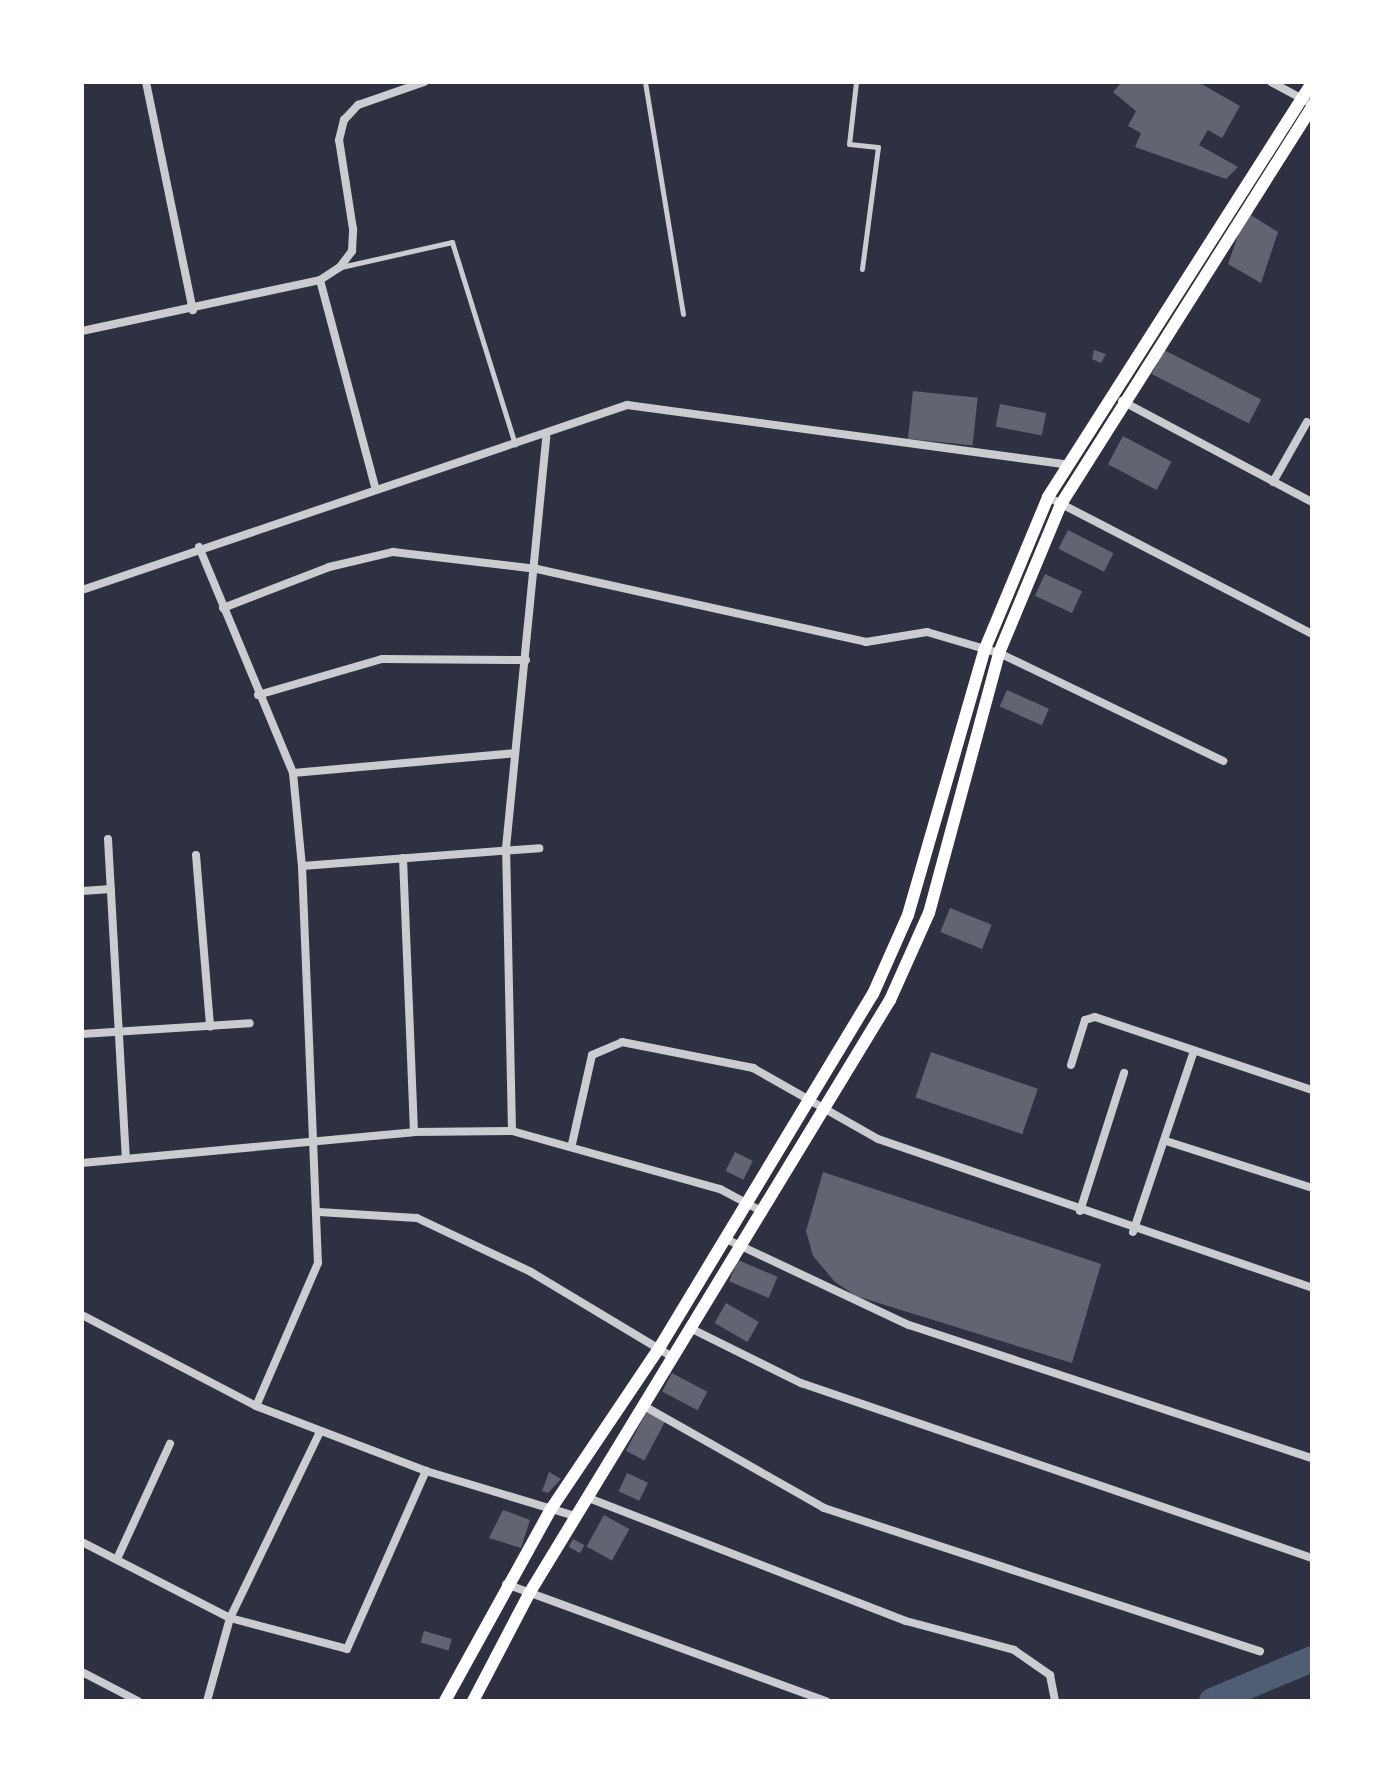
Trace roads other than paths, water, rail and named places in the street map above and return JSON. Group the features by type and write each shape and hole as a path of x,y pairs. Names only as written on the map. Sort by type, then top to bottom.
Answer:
{"main road":[{"path":"445,1701 506,1583 551,1509 658,1350 873,994 908,915 984,651 1048,497 1065,464 1299,95 1312,83"},
{"path":"473,1701 530,1592 586,1497 692,1329 890,1000 929,913 999,653 1061,504 1121,401 1312,105"}],"street":[{"path":"146,82 193,310"},
{"path":"82,331 193,310 320,280 340,267 352,251 353,229 339,140 344,120 358,105 424,82"},
{"path":"1271,82 1312,105"},
{"path":"320,280 375,487"},
{"path":"1121,401 1312,502"},
{"path":"82,590 375,487 546,437 627,405 1065,464"},
{"path":"1273,482 1307,422"},
{"path":"512,1131 506,848 537,569 546,437"},
{"path":"1048,497 1312,634"},
{"path":"199,547 293,773 302,866 311,1143 319,1212 312,1289 256,1406"},
{"path":"223,608 329,567 393,552 537,569 866,642 909,631 999,653 1223,761"},
{"path":"258,695 382,659 526,660"},
{"path":"293,773 515,753"},
{"path":"108,839 124,1031 126,1158"},
{"path":"302,866 506,848 539,848"},
{"path":"196,855 210,1026"},
{"path":"403,858 414,1132"},
{"path":"82,891 111,889"},
{"path":"1071,1065 1089,1016 1312,1090"},
{"path":"82,1034 250,1023"},
{"path":"572,1144 592,1055 609,1042 753,1068 811,1095 825,1110 878,1139 1133,1232 1312,1288"},
{"path":"1133,1232 1194,1051"},
{"path":"1080,1211 1124,1073"},
{"path":"82,1163 414,1132 512,1131 572,1144 746,1202 763,1212"},
{"path":"1166,1141 1312,1188"},
{"path":"319,1212 417,1218 531,1272 674,1358"},
{"path":"726,1239 909,1325 1312,1458"},
{"path":"82,1315 256,1406 426,1471 575,1516"},
{"path":"692,1329 801,1383 1312,1558"},
{"path":"644,1406 824,1508 1260,1651"},
{"path":"207,1701 230,1618 320,1432"},
{"path":"117,1559 170,1444"},
{"path":"82,1542 230,1618 347,1649 426,1471"},
{"path":"586,1497 906,1621 1014,1650 1050,1675 1055,1701"},
{"path":"506,1583 826,1701"},
{"path":"82,1672 138,1701"}],"lane":[{"path":"645,82 683,314"},
{"path":"856,82 849,144 878,147 862,269"},
{"path":"340,267 452,242 516,446"}],"waterway":[{"path":"1212,1701 1312,1659"}]}
